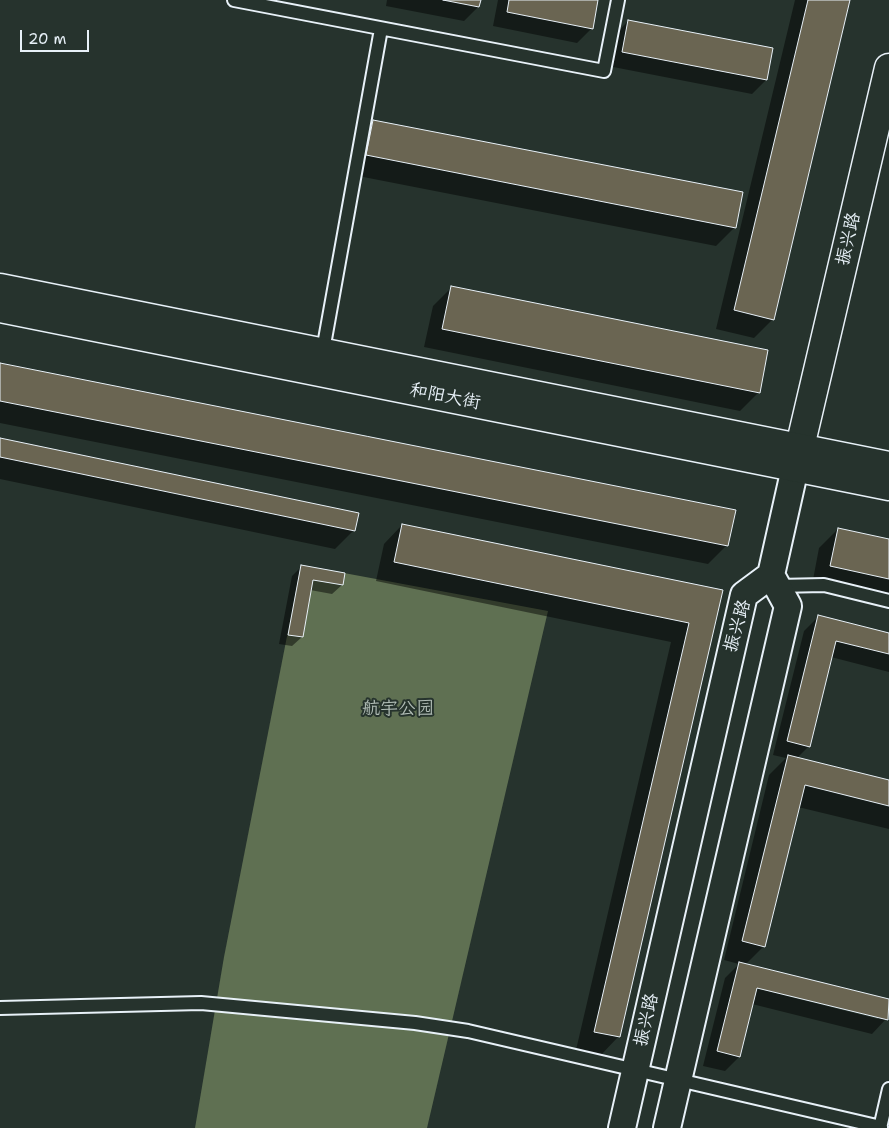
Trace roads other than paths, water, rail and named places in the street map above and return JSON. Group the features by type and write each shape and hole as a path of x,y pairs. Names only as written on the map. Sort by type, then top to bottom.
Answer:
{"main road":[{"name":"振兴路","path":"798,458 889,68"},
{"name":"和阳大街","path":"0,288 321,362 798,458 889,486"},
{"name":"和阳大街","path":"0,308 321,362"},
{"name":"和阳大街","path":"798,458 889,466"}],"street":[{"path":"667,1128 788,606 774,581 798,458"},
{"name":"振兴路","path":"622,1128 744,595 774,581"}],"lane":[{"path":"234,0 604,71 618,0"},
{"path":"321,362 382,29"},
{"path":"774,581 824,585 889,601"},
{"path":"0,1008 201,1003 406,1022 468,1031 880,1127 889,1089"}],"park label":[{"name":"航宇公园","path":"398,709"}]}
